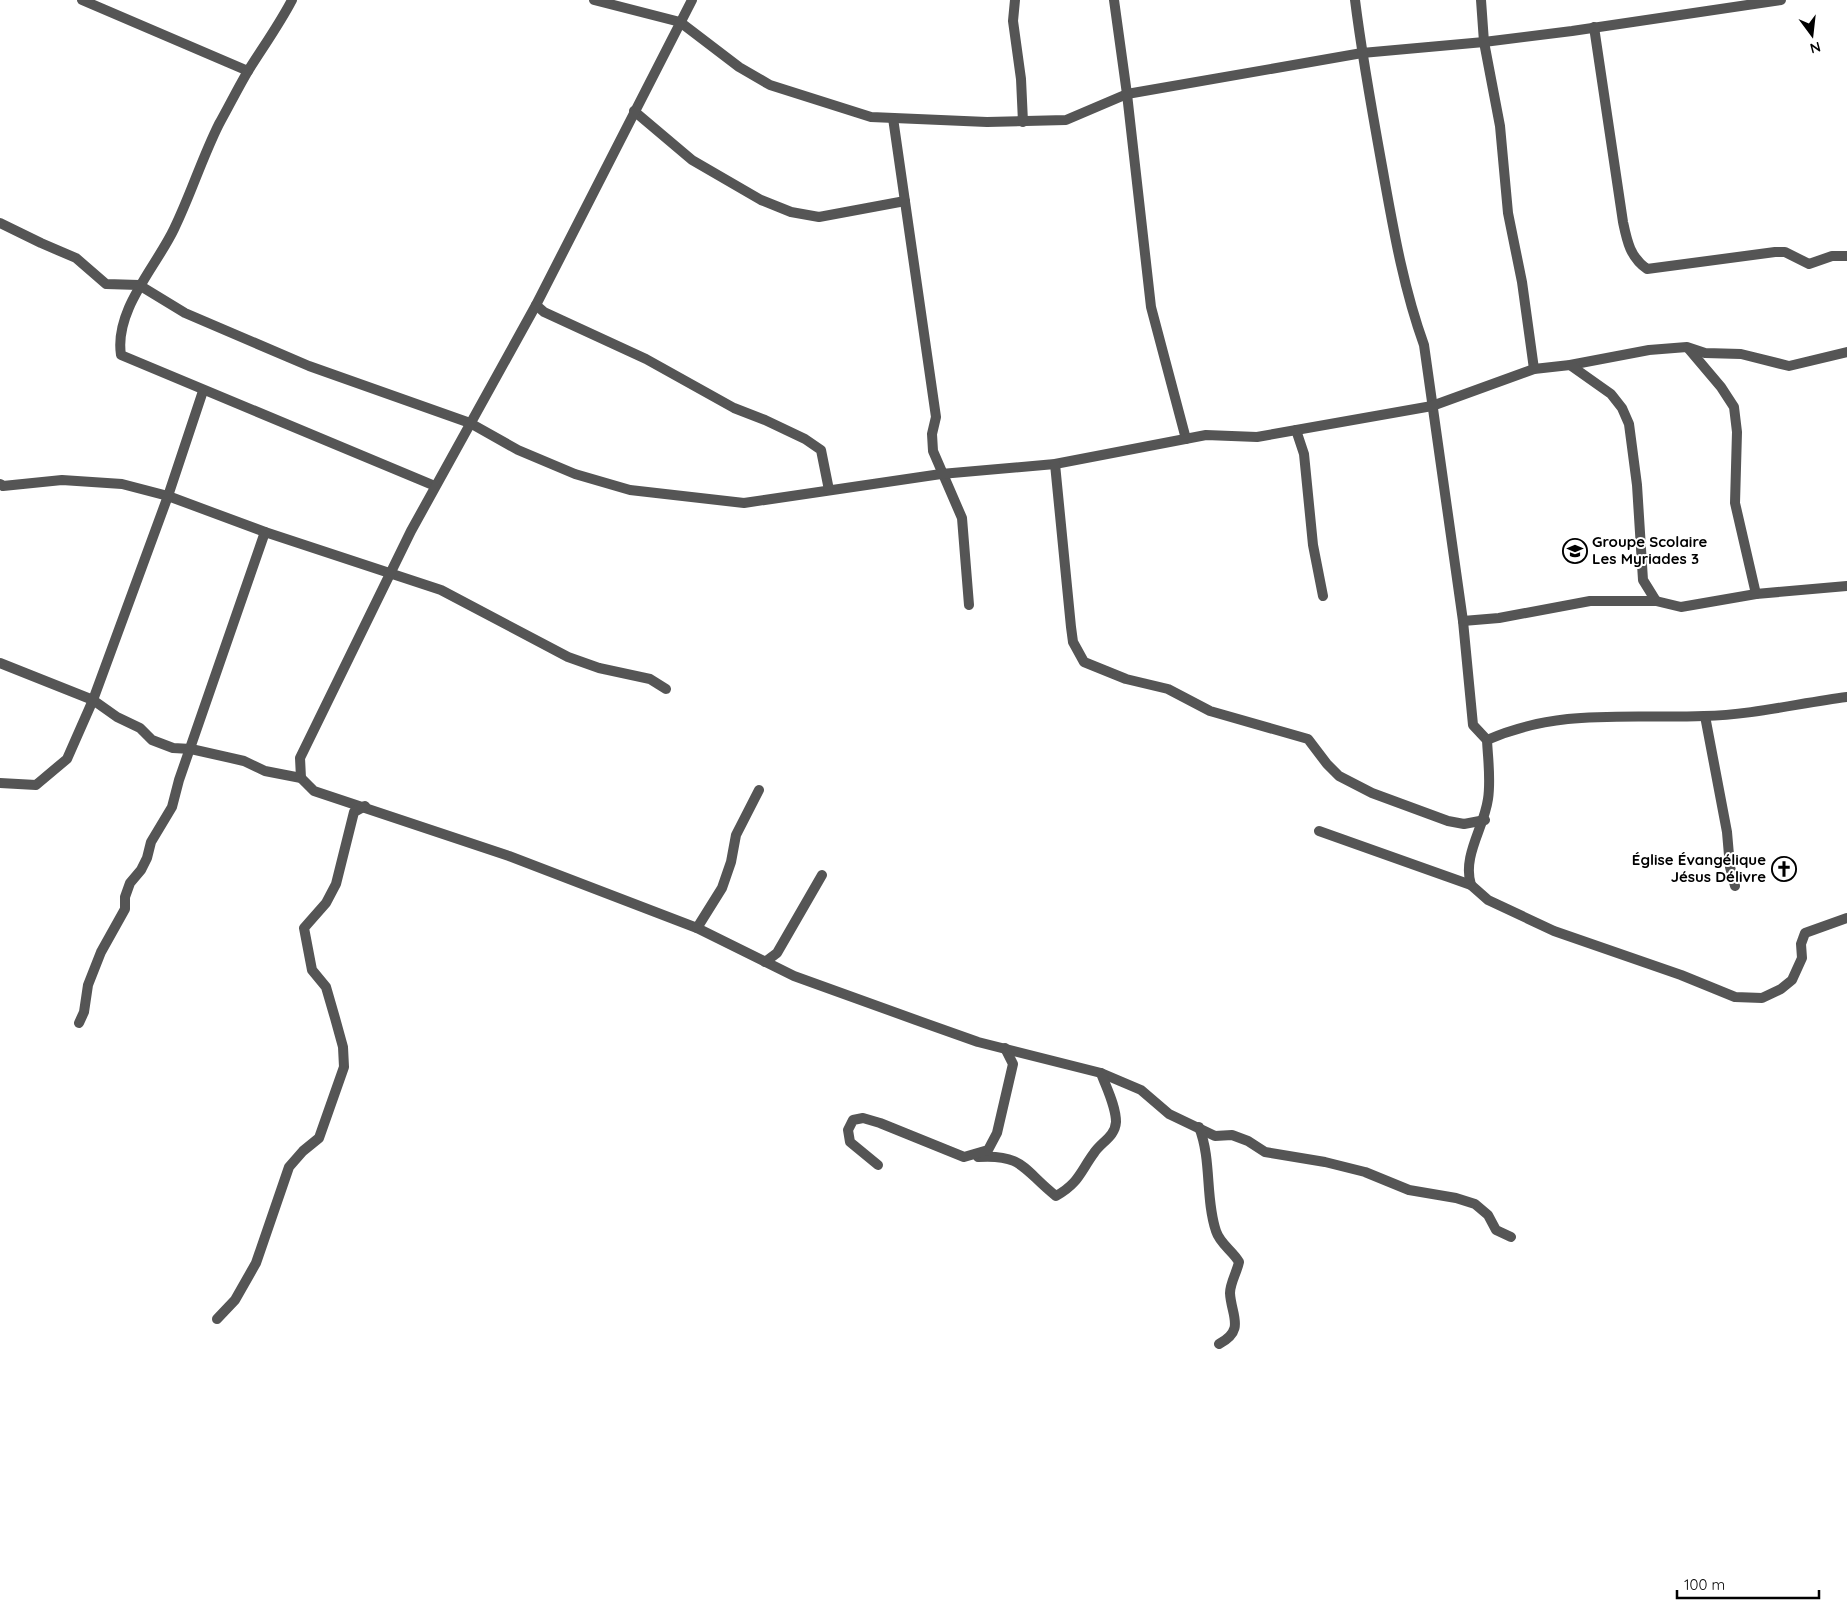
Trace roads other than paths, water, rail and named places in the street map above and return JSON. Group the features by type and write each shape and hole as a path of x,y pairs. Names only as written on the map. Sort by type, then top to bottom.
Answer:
{"street":[{"path":"82,0 248,71"},
{"path":"292,0 278,27 248,71 201,162 174,230 139,285 118,338 121,355 435,486"},
{"path":"594,0 680,22 739,67 770,85 871,117 1023,122 1066,120 1127,94 1362,53 1484,42 1781,0"},
{"path":"301,778 300,758 390,574 435,486 536,305 692,0"},
{"path":"1015,0 1013,21 1022,79 1023,122"},
{"path":"1114,0 1127,94 1151,307 1186,438"},
{"path":"1355,0 1362,53 1394,235 1413,315 1424,345 1463,621 1473,725 1487,740 1488,797 1485,820 1473,848 1467,873 1471,885"},
{"path":"1481,0 1484,42 1500,126 1508,213 1522,282 1534,369"},
{"path":"1594,27 1623,222 1629,248 1639,264 1646,269 1785,252 1809,264 1832,256 1847,256"},
{"path":"634,111 692,160 761,200 791,212 819,217 905,201"},
{"path":"894,118 936,417 932,434 932,451 962,518 968,605"},
{"path":"0,223 40,244 76,258 106,284 139,285 185,313 309,366 470,423 518,450 576,474 630,490 744,503 941,474 1055,464 1186,438 1206,436 1257,437 1432,406 1534,369 1570,365 1649,350 1687,348 1705,353 1740,354 1789,366 1847,352"},
{"path":"536,305 544,312 646,359 734,408 805,439 821,450 829,490"},
{"path":"1687,348 1721,387 1734,407 1737,432 1734,465 1735,503 1756,594"},
{"path":"1570,365 1611,394 1622,408 1629,424 1637,485 1643,580 1656,601"},
{"path":"0,774 4,784 36,785 67,759 93,700 168,496 203,390"},
{"path":"1296,430 1304,454 1313,545 1323,596"},
{"path":"1055,464 1073,642 1084,662 1126,679 1168,689 1210,711 1308,739 1327,764 1340,776 1372,793 1448,821 1464,824 1485,820"},
{"path":"0,484 3,486 62,480 122,484 168,496 265,532 441,590 568,657 599,668 650,679 666,689"},
{"path":"79,1023 84,1012 88,985 97,968 101,952 125,910 125,897 130,883 142,870 148,858 151,842 172,807 265,532"},
{"path":"1463,621 1499,618 1590,601 1656,601 1681,607 1756,594 1847,586"},
{"path":"0,663 93,700 117,717 140,728 152,740 173,748 191,749 244,761 265,770 301,778 314,790 509,856 697,928 794,976 978,1042 1102,1073 1141,1090 1169,1114 1215,1136 1232,1135 1265,1152 1325,1162 1365,1172 1409,1190 1456,1198 1475,1204 1488,1215 1496,1230 1511,1237"},
{"path":"1487,740 1510,730 1558,719 1634,715 1704,716 1847,697"},
{"path":"1704,716 1727,832 1730,866 1735,886"},
{"path":"697,928 722,888 731,862 736,835 759,790"},
{"path":"217,1319 235,1300 256,1263 289,1167 303,1151 319,1138 344,1067 343,1047 336,1018 326,987 312,970 304,928 326,903 336,884 354,812 365,806"},
{"path":"1320,831 1471,885 1488,900 1554,931 1681,975 1735,997 1762,998 1781,989 1792,980 1802,958 1801,944 1805,933 1847,918"},
{"path":"764,962 778,953 822,875"},
{"path":"964,1157 988,1150 997,1133 1013,1064 1005,1048"},
{"path":"878,1165 850,1142 848,1130 853,1120 863,1118 880,1123 964,1157 997,1156 1016,1160 1056,1196 1071,1187 1083,1172 1094,1152 1110,1137 1116,1122 1102,1073"},
{"path":"1199,1127 1205,1146 1216,1232 1225,1247 1239,1262 1230,1293 1236,1316 1234,1331 1229,1339 1218,1344"}],"place":[{"name":"Groupe Scolaire Les Myriades 3","path":"1575,551"},
{"name":"Église Évangélique Jésus Délivre","path":"1784,869"}]}
